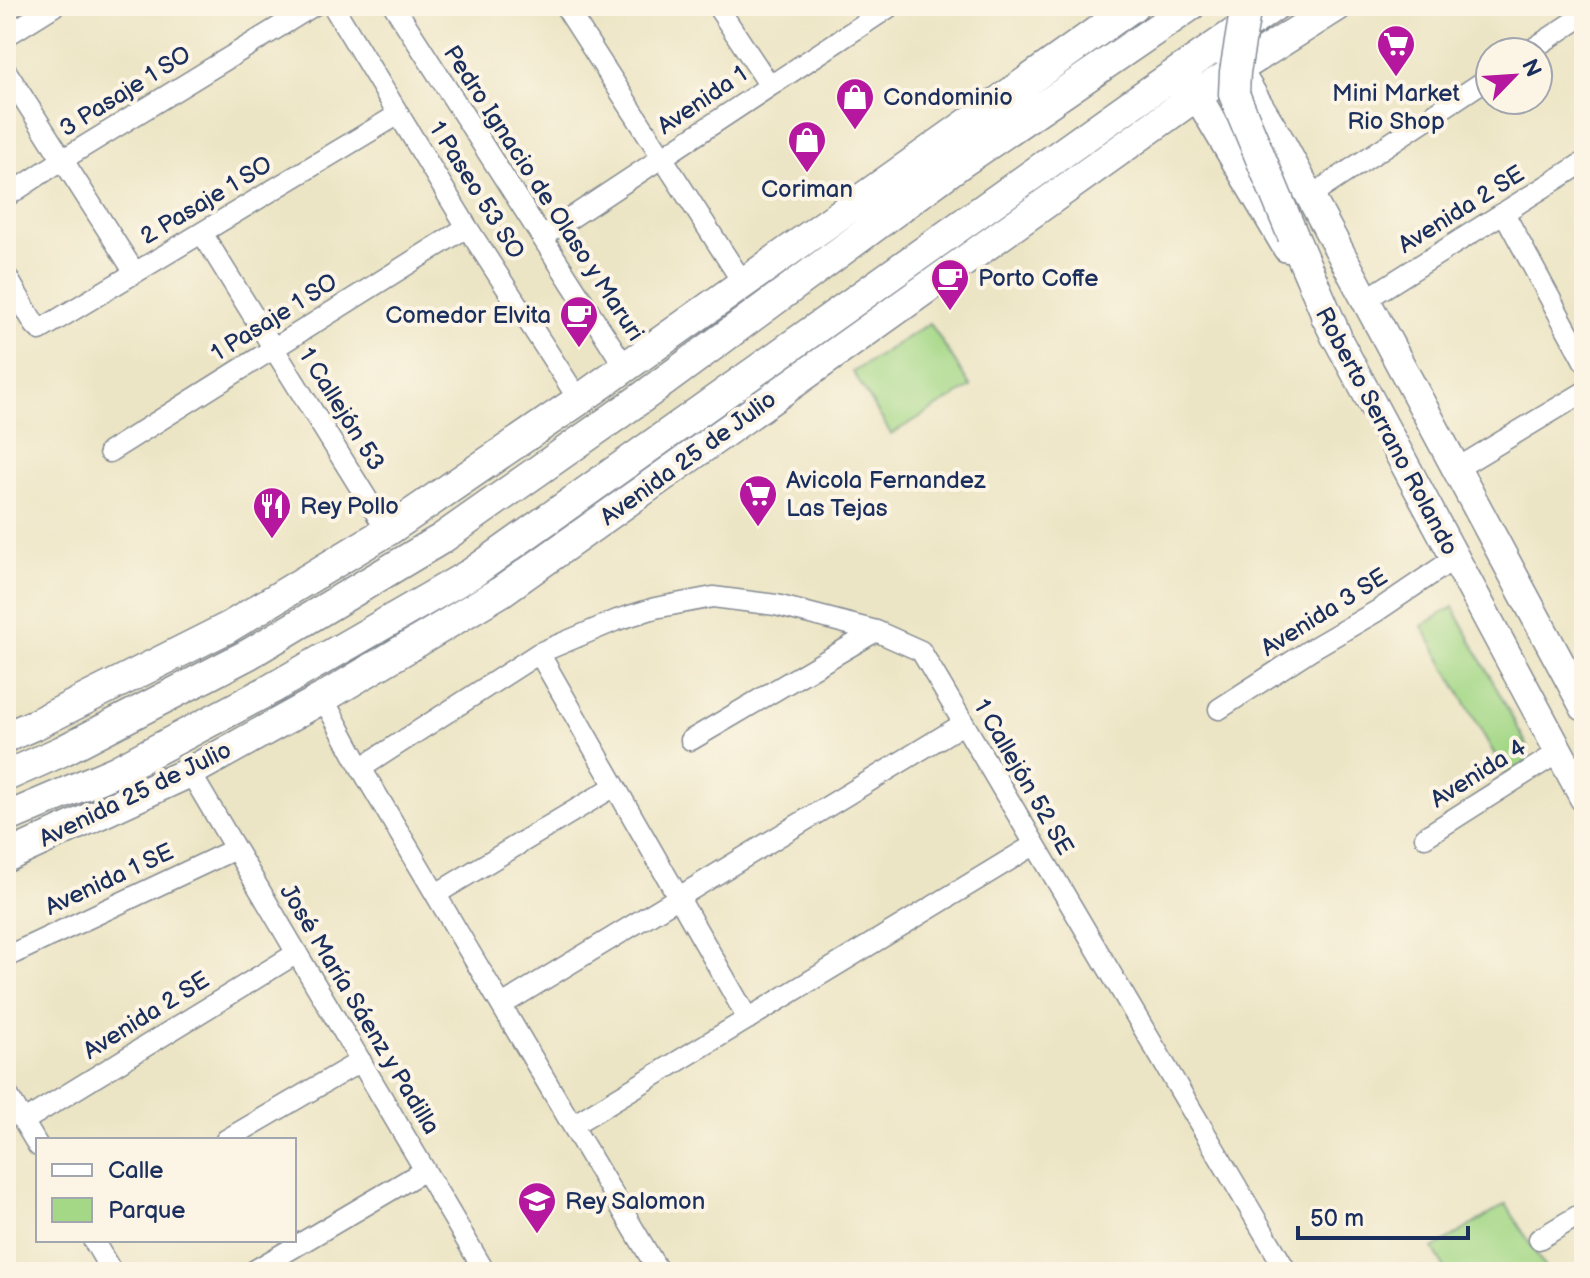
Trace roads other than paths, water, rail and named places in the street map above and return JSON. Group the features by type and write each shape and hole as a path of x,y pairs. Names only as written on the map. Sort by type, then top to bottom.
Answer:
{"main road":[{"path":"6,737 229,627 387,531 579,400 1133,6"},
{"path":"6,776 62,751 249,654 441,539 653,389 958,165 1190,6"},
{"path":"1246,6 1234,94 1336,336"},
{"name":"Avenida 25 de Julio","path":"6,857 190,772 323,698 502,591 1189,82 1221,42 1274,6"},
{"name":"Avenida 25 de Julio","path":"6,818 116,771 273,688 472,573 1189,82 1237,68 1337,6"},
{"name":"Roberto Serrano Rolando","path":"1221,42 1281,142 1582,700"},
{"name":"Roberto Serrano Rolando","path":"1189,82 1304,277 1584,798"},
{"path":"39,842 116,771"}],"street":[{"path":"6,36 54,6"},
{"name":"3 Pasaje 1 SO","path":"6,197 313,6"},
{"name":"1 Paseo 53 SO","path":"333,6 467,227 579,400"},
{"name":"Pedro Ignacio de Olaso y Maruri","path":"394,6 625,367"},
{"path":"565,6 743,283"},
{"path":"717,6 770,86"},
{"name":"Avenida 1","path":"542,237 881,9"},
{"path":"1552,36 1584,15"},
{"path":"6,71 135,273"},
{"path":"1309,197 1474,88"},
{"name":"2 Pasaje 1 SO","path":"6,275 40,330 399,114"},
{"name":"Avenida 2 SE","path":"1365,300 1584,162"},
{"path":"1504,213 1584,361"},
{"name":"1 Pasaje 1 SO","path":"109,452 467,227"},
{"name":"1 Callejón 53","path":"202,233 387,531"},
{"path":"1456,469 1584,392"},
{"name":"Avenida 3 SE","path":"1219,709 1377,611 1455,558"},
{"name":"1 Callejón 52 SE","path":"361,768 539,653 617,620 655,608 713,597 776,605 876,631 921,651 1287,1272"},
{"path":"691,740 876,631"},
{"path":"539,653 748,1019"},
{"path":"323,698 361,768 659,1272"},
{"path":"502,1005 963,724"},
{"name":"Avenida 4","path":"1425,837 1559,752"},
{"name":"José María Sáenz y Padilla","path":"190,772 485,1272"},
{"path":"436,894 615,786"},
{"path":"573,1125 1034,845"},
{"name":"Avenida 1 SE","path":"6,957 235,849"},
{"name":"Avenida 2 SE","path":"24,1121 297,953"},
{"path":"229,1138 361,1061"},
{"path":"6,1092 36,1142"},
{"path":"252,1272 425,1170"},
{"path":"1539,1239 1584,1212"},
{"path":"94,1242 112,1272"}],"place":[{"name":"Mini Market Rio Shop","path":"1396,78"},
{"name":"Condominio","path":"855,131"},
{"name":"Coriman","path":"807,174"},
{"name":"Porto Coffe","path":"950,312"},
{"name":"Comedor Elvita","path":"579,349"},
{"name":"Avicola Fernandez Las Tejas","path":"758,528"},
{"name":"Rey Pollo","path":"272,540"},
{"name":"Rey Salomon","path":"537,1235"}]}
